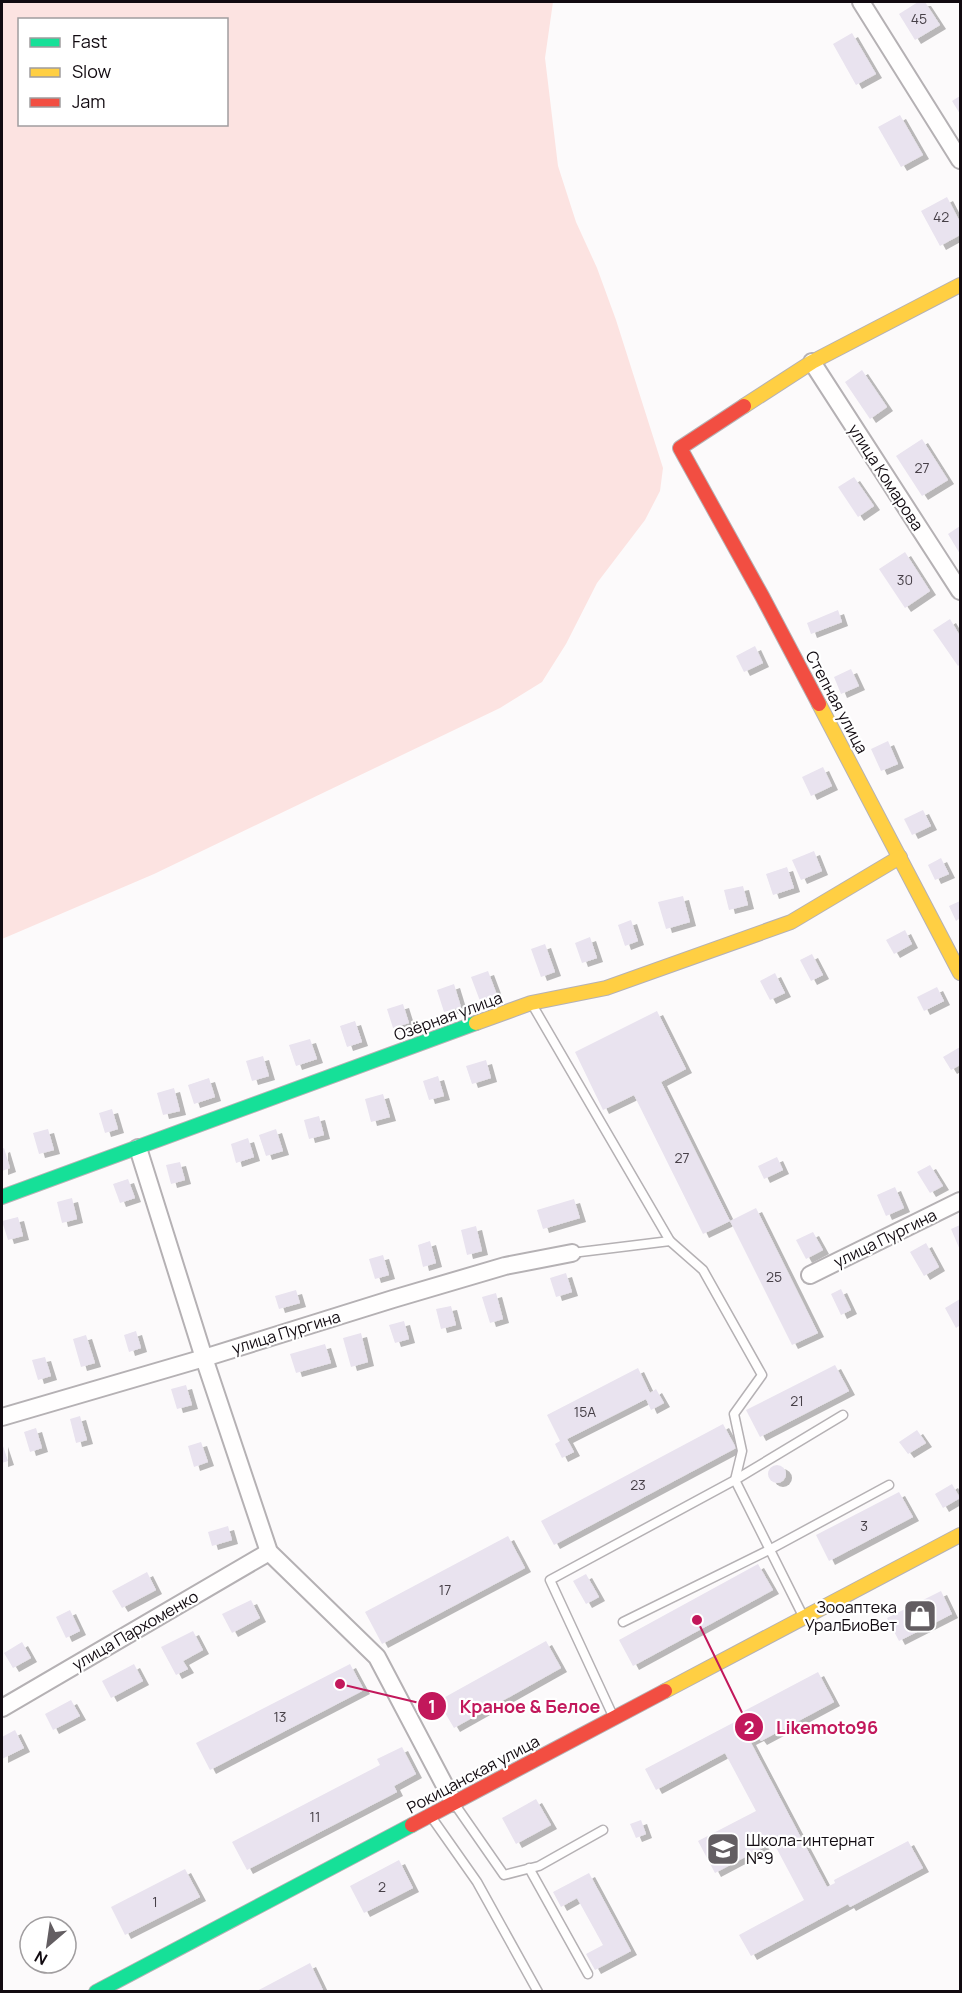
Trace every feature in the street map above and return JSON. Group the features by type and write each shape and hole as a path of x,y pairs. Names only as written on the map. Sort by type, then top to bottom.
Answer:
{"street":[{"path":"861,2 960,160"},
{"path":"812,363 960,285"},
{"name":"Степная улица","path":"812,363 680,448 762,596 960,973"},
{"name":"улица Комарова","path":"812,363 960,591"},
{"name":"Озёрная улица","path":"2,1197 531,1004 606,988 791,922 900,857"},
{"path":"138,1148 204,1358 269,1552 377,1657 454,1803"},
{"name":"улица Пургина","path":"810,1275 960,1202"},
{"name":"улица Пургина","path":"2,1417 494,1269 572,1253"},
{"name":"Рокицанская улица","path":"96,1992 960,1535"},
{"name":"улица Пархоменко","path":"2,1708 269,1552"}],"lane":[{"path":"531,1004 670,1241 703,1270 762,1375 734,1414 742,1451 735,1480 804,1617"},
{"path":"572,1253 670,1241"},
{"path":"614,1718 550,1580 735,1480 843,1415"},
{"path":"623,1622 769,1550 889,1485"},
{"path":"454,1803 504,1875 539,1866 603,1830"},
{"path":"430,1815 477,1882 538,1992"},
{"path":"529,1868 588,1974"}],"shaded area":[{"path":"2,2 553,2 545,58 558,166 576,222 597,268 616,320 663,468 660,491 645,520 597,583 566,644 542,682 500,708 154,874 2,939"}],"building":[{"path":"918,2 925,2 940,25 915,40 899,14"},
{"path":"852,33 876,74 856,85 833,44"},
{"path":"960,96 960,114 952,101"},
{"path":"900,115 923,155 901,167 878,127"},
{"path":"947,197 960,222 960,235 940,246 921,211"},
{"path":"862,370 887,407 870,419 845,382"},
{"path":"922,439 948,480 922,496 896,456"},
{"path":"854,477 874,506 858,517 838,487"},
{"path":"960,526 960,554 948,534"},
{"path":"905,552 930,591 905,608 879,569"},
{"path":"838,610 842,622 811,634 807,623"},
{"path":"950,619 960,636 960,664 958,666 933,630"},
{"path":"755,646 763,663 744,672 736,656"},
{"path":"851,669 859,686 841,694 834,677"},
{"path":"888,741 898,764 881,771 871,749"},
{"path":"823,767 832,786 811,796 802,777"},
{"path":"923,810 931,826 912,835 904,819"},
{"path":"814,851 822,871 801,880 792,860"},
{"path":"941,858 949,874 935,880 928,865"},
{"path":"787,867 794,888 773,895 766,874"},
{"path":"743,886 748,905 729,910 724,890"},
{"path":"683,896 690,922 666,929 658,902"},
{"path":"960,901 960,918 956,921 949,906"},
{"path":"631,920 638,941 625,946 618,925"},
{"path":"905,930 912,944 894,954 886,940"},
{"path":"590,937 597,958 582,963 575,943"},
{"path":"545,944 555,972 541,977 531,949"},
{"path":"812,954 823,975 811,981 800,960"},
{"path":"488,971 497,995 480,1001 471,977"},
{"path":"775,973 785,993 770,1000 760,981"},
{"path":"454,984 461,1007 444,1012 437,990"},
{"path":"937,987 944,1001 924,1011 917,997"},
{"path":"403,1004 409,1023 393,1028 387,1009"},
{"path":"657,1011 686,1069 661,1082 730,1221 703,1234 634,1095 603,1110 575,1052"},
{"path":"355,1021 362,1042 347,1047 340,1026"},
{"path":"310,1039 317,1059 296,1066 289,1045"},
{"path":"960,1047 960,1065 951,1070 943,1057"},
{"path":"263,1056 269,1076 252,1081 246,1061"},
{"path":"486,1060 491,1078 472,1084 466,1066"},
{"path":"438,1076 444,1096 429,1100 423,1081"},
{"path":"209,1078 215,1097 194,1104 188,1085"},
{"path":"174,1088 180,1111 163,1115 157,1093"},
{"path":"383,1094 390,1117 371,1122 365,1099"},
{"path":"112,1109 118,1129 105,1133 99,1113"},
{"path":"319,1116 324,1135 309,1139 304,1120"},
{"path":"48,1129 54,1150 39,1154 33,1133"},
{"path":"276,1129 283,1151 266,1156 259,1135"},
{"path":"248,1138 254,1157 236,1163 231,1144"},
{"path":"4,1148 10,1168 2,1171 2,1149"},
{"path":"777,1157 783,1170 764,1179 758,1166"},
{"path":"180,1162 185,1180 171,1184 166,1165"},
{"path":"930,1165 943,1186 930,1193 917,1172"},
{"path":"128,1179 135,1198 120,1203 113,1184"},
{"path":"895,1187 904,1208 886,1216 877,1195"},
{"path":"72,1198 77,1219 62,1223 57,1202"},
{"path":"574,1199 580,1218 543,1229 537,1210"},
{"path":"756,1208 818,1333 792,1345 730,1221"},
{"path":"18,1217 23,1236 8,1240 2,1221"},
{"path":"960,1225 960,1250 951,1229"},
{"path":"476,1226 482,1251 467,1255 461,1230"},
{"path":"813,1232 823,1250 806,1259 796,1240"},
{"path":"430,1241 436,1263 423,1267 418,1245"},
{"path":"926,1243 939,1267 924,1276 910,1252"},
{"path":"383,1255 389,1275 375,1279 369,1259"},
{"path":"566,1273 572,1292 556,1297 550,1278"},
{"path":"841,1289 851,1310 841,1315 831,1294"},
{"path":"296,1290 300,1303 279,1309 275,1296"},
{"path":"496,1293 503,1319 490,1323 482,1297"},
{"path":"960,1299 960,1325 956,1328 945,1308"},
{"path":"451,1306 456,1325 441,1329 436,1309"},
{"path":"404,1321 409,1339 395,1343 389,1325"},
{"path":"136,1331 141,1348 129,1352 124,1335"},
{"path":"361,1333 368,1362 351,1367 343,1338"},
{"path":"86,1335 95,1363 81,1367 73,1339"},
{"path":"325,1344 331,1363 296,1373 290,1354"},
{"path":"45,1357 51,1376 38,1380 32,1360"},
{"path":"835,1365 849,1391 760,1437 746,1410"},
{"path":"638,1368 650,1393 656,1389 664,1403 651,1410 646,1399 567,1439 574,1452 562,1458 555,1444 560,1441 547,1415"},
{"path":"186,1385 192,1405 177,1409 171,1389"},
{"path":"80,1416 87,1440 76,1443 70,1419"},
{"path":"723,1424 736,1448 554,1545 541,1521"},
{"path":"36,1428 42,1448 30,1452 24,1432"},
{"path":"917,1430 926,1443 908,1454 899,1442"},
{"path":"201,1442 208,1462 194,1467 188,1446"},
{"path":"2,1443 8,1461 2,1463"},
{"path":"777,1465 783,1468 786,1474 783,1480 777,1483 771,1480 768,1474 771,1468"},
{"path":"952,1484 960,1498 943,1508 935,1494"},
{"path":"899,1492 913,1517 829,1561 816,1535"},
{"path":"228,1526 232,1540 212,1546 208,1532"},
{"path":"508,1536 525,1568 382,1644 365,1612"},
{"path":"758,1564 773,1590 633,1666 619,1640"},
{"path":"147,1572 156,1590 122,1608 112,1591"},
{"path":"586,1574 599,1597 586,1604 573,1581"},
{"name":"Зооаптека УралБиоВет","path":"941,1591 952,1614 899,1641 887,1618"},
{"path":"251,1600 260,1618 232,1633 222,1614"},
{"path":"70,1610 80,1631 66,1638 56,1617"},
{"path":"193,1631 203,1650 183,1661 188,1669 176,1675 161,1647"},
{"path":"546,1641 561,1668 454,1728 438,1701"},
{"path":"22,1642 31,1658 13,1668 4,1653"},
{"path":"134,1664 143,1681 111,1698 102,1681"},
{"path":"350,1664 364,1690 210,1770 196,1743"},
{"path":"818,1672 834,1702 761,1741 758,1737 750,1741 827,1887 835,1883 834,1880 908,1841 923,1868 850,1907 848,1904 751,1956 739,1935 804,1900 770,1836 761,1841 764,1847 715,1873 698,1841 756,1811 725,1753 656,1790 645,1769 746,1716 744,1711"},
{"path":"71,1700 80,1716 53,1730 45,1714"},
{"path":"15,1730 24,1748 2,1759 2,1737"},
{"path":"402,1747 416,1774 394,1786 397,1792 247,1870 232,1842 380,1765 377,1759"},
{"path":"536,1799 551,1825 516,1844 502,1818"},
{"path":"641,1820 646,1834 636,1838 630,1824"},
{"path":"399,1860 413,1888 364,1913 350,1886"},
{"path":"185,1869 200,1897 125,1935 111,1907"},
{"path":"589,1873 631,1951 595,1970 586,1954 603,1945 577,1898 561,1907 553,1892"},
{"path":"310,1963 324,1992 255,1992"}],"traffic: fast":[{"path":"2,1197 476,1023"},
{"path":"96,1992 412,1825"}],"traffic: slow":[{"path":"744,406 812,362 960,285"},
{"path":"819,704 960,973"},
{"path":"476,1023 531,1003 606,988 791,922 900,857"},
{"path":"665,1691 960,1535"}],"traffic: jam":[{"path":"744,406 680,448 819,704"},
{"path":"412,1825 665,1691"}],"place":[{"name":"Зооаптека УралБиоВет","path":"920,1616"},
{"name":"Likemoto96","path":"697,1620"},
{"name":"Краное & Белое","path":"340,1684"},
{"name":"Школа-интернат №9","path":"723,1849"}]}
